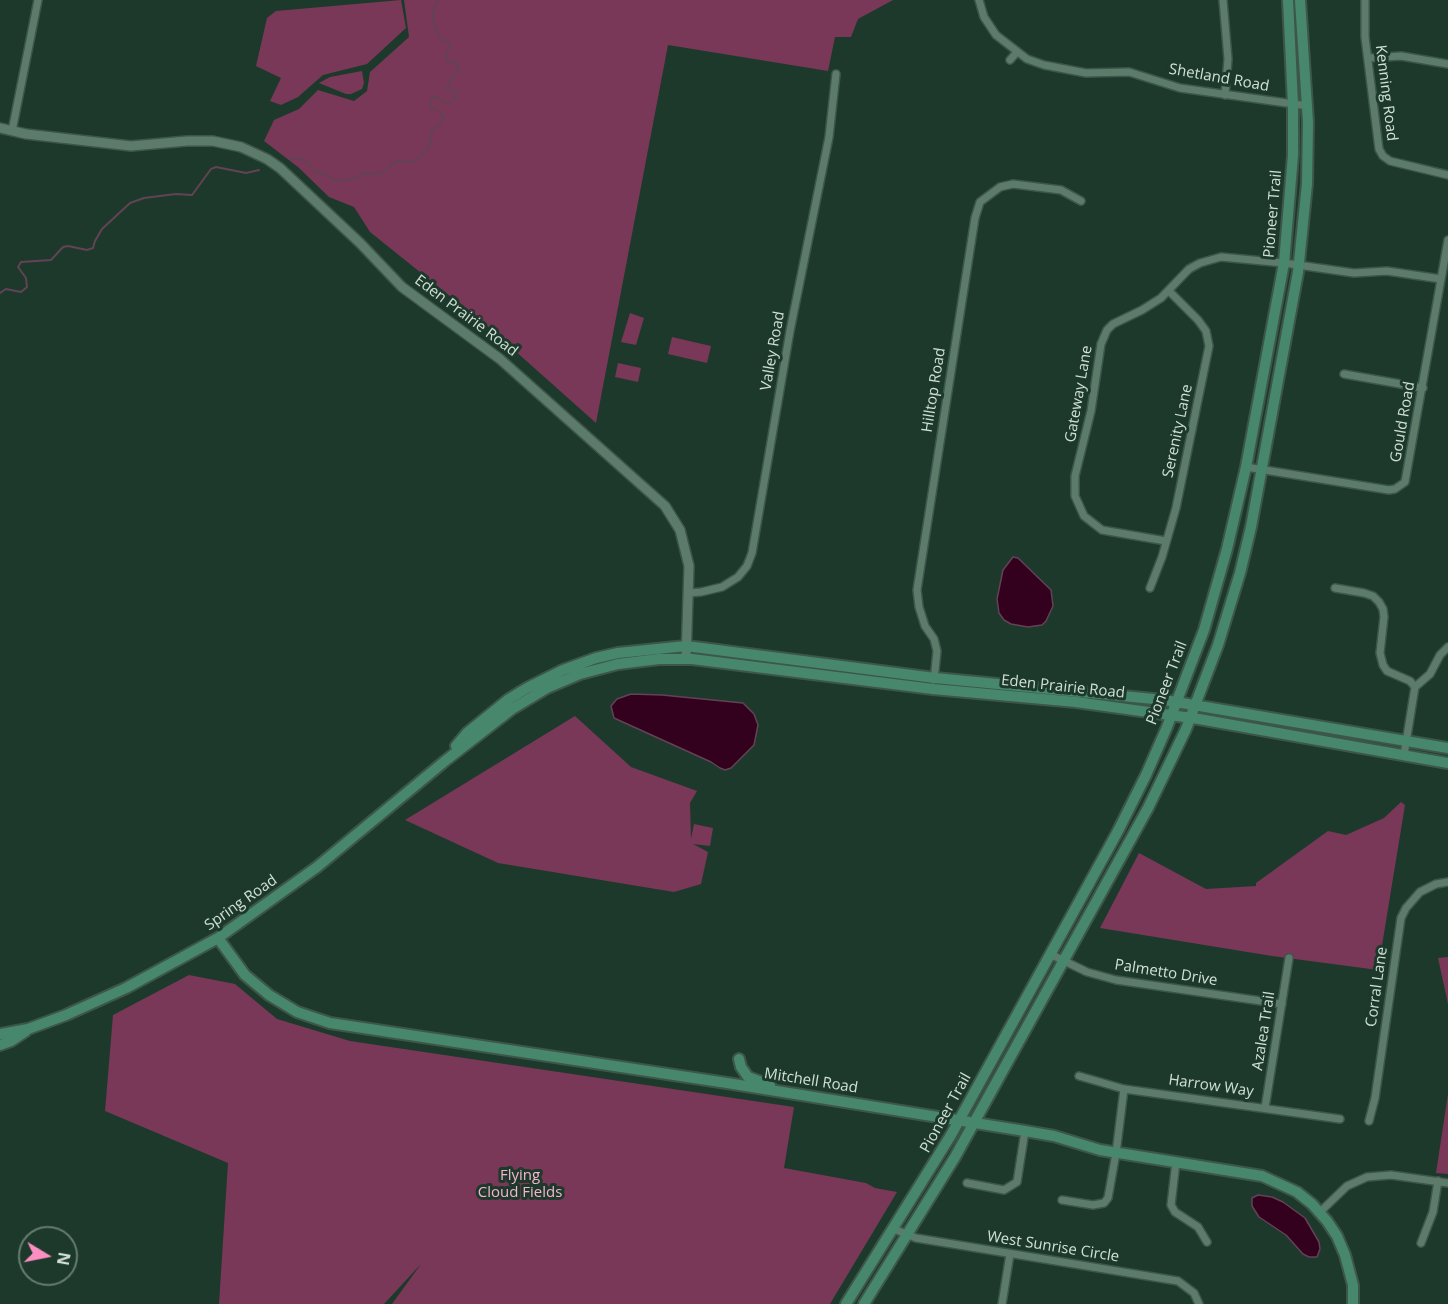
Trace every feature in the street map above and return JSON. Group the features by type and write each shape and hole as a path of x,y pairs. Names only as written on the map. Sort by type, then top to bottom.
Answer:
{"main road":[{"name":"Pioneer Trail","path":"846,1304 958,1121 1133,802 1172,716 1215,591 1246,467 1284,263 1292,184 1293,104 1288,0"},
{"name":"Pioneer Trail","path":"864,1304 975,1123 1148,808 1190,718 1218,645 1246,549 1299,265 1307,184 1308,106 1300,0"},
{"name":"Eden Prairie Road","path":"686,646 1190,718 1448,764"},
{"name":"Spring Road","path":"445,760 467,733 492,712 509,699 545,679 596,658 686,646"},
{"name":"Eden Prairie Road","path":"686,659 934,683 1177,702 1448,748"},
{"name":"Spring Road","path":"0,1045 11,1041 28,1029 126,988 218,938 317,867 445,760 512,709 547,688 580,674 636,662 686,659"},
{"name":"Mitchell Road","path":"218,938 245,975 262,990 297,1012 321,1021 1025,1131 1054,1136 1100,1150 1262,1176 1297,1192 1320,1212 1337,1236 1345,1255 1353,1285 1353,1304"},
{"name":"Spring Road","path":"0,1034 28,1029"},
{"path":"739,1059 748,1077 793,1093"}],"street":[{"path":"12,131 38,0"},
{"name":"Shetland Road","path":"979,0 989,27 1017,52 1027,59 1060,70 1086,73 1129,72 1170,85 1308,106"},
{"path":"1223,0 1228,59 1225,95"},
{"name":"Kenning Road","path":"1365,0 1365,37 1377,142 1383,156 1397,164 1433,170 1448,176"},
{"path":"1010,60 1017,52"},
{"path":"1369,58 1401,57 1448,64"},
{"name":"Valley Road","path":"688,593 722,587 738,577 747,566 752,553 794,309 829,137 836,74"},
{"name":"Eden Prairie Road","path":"0,128 131,146 213,141 241,147 280,168 360,243 402,287 501,359 665,506 680,530 689,566 686,659"},
{"name":"Hilltop Road","path":"934,683 937,651 934,639 925,626 917,590 975,218 980,202 990,193 1000,187 1013,184 1048,187 1060,190 1081,201"},
{"name":"Gould Road","path":"1401,487 1407,477 1448,240"},
{"name":"Gateway Lane","path":"1166,541 1102,530 1084,516 1078,506 1074,486 1091,411 1103,338 1113,324 1151,305 1169,291 1190,269 1211,259 1230,257 1354,273 1387,271 1441,279"},
{"name":"Serenity Lane","path":"1150,588 1176,508 1209,346 1206,331 1198,320 1169,291"},
{"path":"1344,374 1423,388"},
{"path":"1246,467 1389,490 1401,487 1406,494"},
{"path":"1335,588 1364,593 1373,596 1379,602 1384,617 1380,652 1383,665 1387,671 1410,681 1415,687"},
{"path":"1404,755 1415,687 1430,674 1440,654 1448,647"},
{"name":"Corral Lane","path":"1370,1121 1401,918 1406,908 1420,892 1436,884 1448,882"},
{"name":"Palmetto Drive","path":"1050,954 1087,972 1116,980 1282,1004"},
{"name":"Azalea Trail","path":"1265,1108 1289,958"},
{"name":"Harrow Way","path":"1078,1076 1124,1089 1340,1119"},
{"path":"1062,1200 1093,1205 1104,1203 1111,1191 1124,1089"},
{"path":"968,1183 1004,1190 1017,1182 1025,1131"},
{"path":"1176,1162 1171,1205 1175,1212 1198,1227 1207,1242"},
{"path":"1320,1212 1347,1186 1367,1178 1391,1175 1448,1183"},
{"path":"1420,1243 1433,1212 1438,1181"},
{"name":"West Sunrise Circle","path":"894,1229 908,1235 1010,1254 1178,1281 1194,1293 1199,1304"},
{"path":"1002,1304 1010,1254"}],"green space":[{"path":"401,0 406,28 367,64 323,75 298,97 281,105 270,101 281,78 256,66 267,18 272,14 276,11"},
{"path":"404,0 893,0 858,19 851,37 835,37 828,71 668,45 596,423 486,325 370,232 354,207 329,197 298,167 264,141 274,120 299,109 318,90 354,101 367,91 370,72 409,37"},
{"path":"362,71 364,83 362,89 351,94 319,83 330,77"},
{"path":"630,313 644,318 636,345 621,342"},
{"path":"672,337 711,346 707,363 668,354"},
{"path":"618,363 641,368 638,382 615,377"},
{"path":"575,716 631,767 697,791 690,803 691,839 694,824 713,828 710,846 693,844 708,852 701,884 674,892 498,863 405,820"},
{"path":"1401,802 1405,805 1378,970 1272,956 1100,928 1139,853 1206,889 1256,886 1256,883 1328,831 1346,835 1384,818"},
{"path":"1448,957 1448,1004 1438,958"},
{"name":"Flying Cloud Fields","path":"189,975 235,984 277,1019 350,1041 794,1107 784,1168 866,1183 875,1188 897,1192 830,1304 392,1304 421,1264 384,1304 219,1304 228,1163 105,1111 113,1015"},
{"path":"1448,1094 1448,1174 1436,1173"}],"shaded area":[{"path":"1013,557 1018,558 1051,590 1053,606 1042,625 1028,627 1011,624 999,613 997,599 1003,570"},
{"path":"631,694 743,703 754,714 758,725 754,745 731,768 725,770 720,768 614,718 611,706 617,699"},
{"path":"1258,1195 1272,1197 1283,1202 1305,1218 1319,1242 1320,1249 1317,1257 1303,1254 1286,1235 1259,1217 1252,1206 1252,1198"}],"waterway":[{"path":"290,158 306,160 314,171 336,181 357,178 362,173 380,174 397,161 413,162 424,154 432,130 444,120 441,113 430,106 431,100 437,97 445,103 451,102 458,96 447,87 452,77 459,72 457,64 446,59 445,56 450,46 447,41 441,40 435,29 433,17 439,0"},
{"path":"0,293 6,289 21,292 27,287 26,278 18,267 21,262 51,260 63,247 68,246 87,250 93,248 102,229 130,203 144,198 176,194 192,195 211,169 216,167 246,173 259,170"}]}
